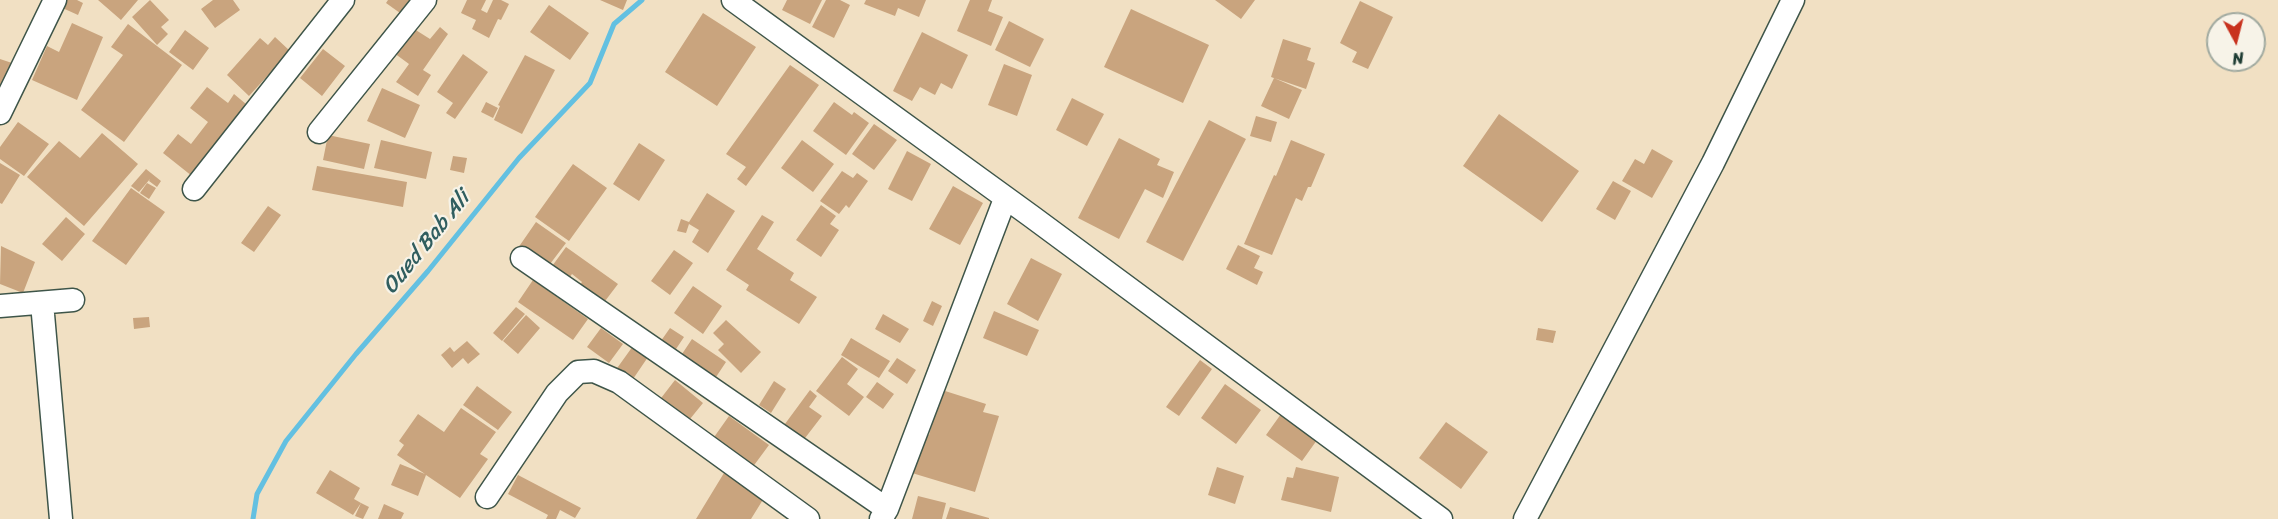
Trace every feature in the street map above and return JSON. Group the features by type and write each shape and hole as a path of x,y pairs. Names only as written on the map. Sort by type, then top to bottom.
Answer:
{"street":[{"path":"0,113 55,0"},
{"path":"194,189 342,0"},
{"path":"319,132 425,0"},
{"path":"733,0 1031,216 1441,519"},
{"path":"1525,519 1713,163 1793,0"},
{"path":"522,258 884,514 1005,199"},
{"path":"0,306 73,300"},
{"path":"42,303 62,519"},
{"path":"487,497 557,393 578,372 594,371 619,382 808,519"}],"building":[{"path":"61,0 77,0 83,3 78,15 58,6"},
{"path":"98,0 138,0 121,20"},
{"path":"150,0 169,20 161,27 168,34 157,45 132,17"},
{"path":"213,0 233,0 240,10 215,28 201,9"},
{"path":"388,0 420,0 407,18 386,3"},
{"path":"467,0 486,0 481,10 487,13 493,0 501,0 509,4 501,20 498,19 489,38 472,29 476,20 461,13"},
{"path":"600,0 627,0 623,10"},
{"path":"787,0 822,0 810,24 782,10"},
{"path":"826,0 840,0 850,5 834,38 812,27"},
{"path":"866,0 926,0 919,17 898,8 895,16 864,4"},
{"path":"970,0 992,0 988,11 1003,17 991,46 957,31"},
{"path":"1215,0 1255,0 1241,19"},
{"path":"1360,1 1393,17 1368,69 1352,62 1357,52 1340,43"},
{"path":"549,5 589,33 570,60 530,32"},
{"path":"1131,9 1209,45 1183,103 1104,67"},
{"path":"703,13 756,47 717,106 665,72"},
{"path":"1009,21 1044,39 1030,67 995,50"},
{"path":"72,23 103,37 77,100 32,80 47,46 59,52"},
{"path":"128,24 182,65 124,142 81,110 123,55 111,47"},
{"path":"411,27 430,39 440,27 448,34 423,70 431,75 418,96 396,82 409,64 394,53"},
{"path":"185,30 209,48 193,70 169,52"},
{"path":"922,32 968,55 952,89 941,83 935,95 920,87 912,101 893,91"},
{"path":"275,37 290,51 249,96 227,75 260,38 268,45"},
{"path":"1283,39 1311,48 1307,60 1315,63 1306,89 1271,77"},
{"path":"323,49 345,66 322,96 300,78"},
{"path":"463,54 488,72 455,119 446,113 453,103 437,92"},
{"path":"525,55 555,70 522,134 494,120 500,106 498,105"},
{"path":"0,59 12,63 0,88"},
{"path":"1004,64 1032,75 1017,116 988,105"},
{"path":"790,65 819,85 746,186 737,179 746,167 726,154"},
{"path":"1274,78 1302,90 1289,119 1261,106"},
{"path":"207,87 228,103 234,94 252,109 197,180 163,153 178,134 191,144 208,122 190,108"},
{"path":"382,88 420,105 405,138 367,121"},
{"path":"1072,98 1104,114 1087,146 1056,130"},
{"path":"486,102 498,108 493,118 481,112"},
{"path":"834,102 852,115 854,112 869,123 846,155 813,131"},
{"path":"1499,114 1579,171 1542,222 1463,166"},
{"path":"1256,116 1277,122 1271,142 1250,136"},
{"path":"1209,120 1246,139 1183,261 1146,242"},
{"path":"18,122 49,144 24,176 0,159 0,147"},
{"path":"874,124 897,140 874,170 852,154"},
{"path":"102,133 138,164 84,226 27,177 59,141 80,158"},
{"path":"328,135 370,144 364,169 323,160"},
{"path":"1119,138 1160,159 1157,165 1174,172 1163,198 1145,189 1119,239 1078,218"},
{"path":"381,140 432,152 426,179 374,168"},
{"path":"802,140 834,164 813,192 781,168"},
{"path":"1291,140 1325,154 1311,187 1308,187 1302,201 1296,198 1272,255 1244,244"},
{"path":"639,143 665,160 639,201 613,184"},
{"path":"1652,149 1673,161 1652,198 1622,181 1635,159 1644,164"},
{"path":"907,151 931,164 912,201 888,189"},
{"path":"453,156 467,158 464,173 450,170"},
{"path":"0,163 20,175 2,204 0,203"},
{"path":"573,164 607,188 569,241 535,217"},
{"path":"317,166 407,182 403,207 312,190"},
{"path":"146,169 161,181 157,187 149,181 150,179 139,192 131,186"},
{"path":"842,171 853,178 857,173 868,181 849,208 846,205 839,214 820,201"},
{"path":"1613,181 1631,191 1615,220 1596,209"},
{"path":"147,183 156,188 149,199 140,193"},
{"path":"953,186 983,203 960,245 929,229"},
{"path":"131,188 165,212 126,265 92,241"},
{"path":"707,193 735,211 708,253 692,242 699,230 689,224 686,233 677,231 681,219 689,222"},
{"path":"821,205 836,216 830,224 839,230 821,257 796,240"},
{"path":"268,206 281,215 254,252 241,243"},
{"path":"762,215 774,222 757,249 794,273 790,280 817,297 799,324 746,290 749,285 726,270"},
{"path":"66,217 85,234 62,261 42,244"},
{"path":"536,222 566,243 547,268 518,248"},
{"path":"1238,245 1260,256 1254,268 1263,272 1257,285 1226,269"},
{"path":"1,246 35,262 23,293 0,284"},
{"path":"566,247 618,284 599,309 575,292 582,282 572,274 567,281 550,269"},
{"path":"674,250 693,263 670,295 651,281"},
{"path":"1031,258 1062,274 1038,321 1007,304"},
{"path":"533,280 588,319 573,340 518,302"},
{"path":"693,286 722,306 703,334 674,313"},
{"path":"932,301 942,306 933,326 923,321"},
{"path":"516,307 525,314 502,341 493,333"},
{"path":"994,311 1039,330 1027,356 983,338"},
{"path":"883,314 909,329 900,343 875,329"},
{"path":"526,315 540,328 518,354 503,341"},
{"path":"149,317 150,327 134,329 133,318"},
{"path":"726,320 761,352 741,373 718,350 724,344 713,333"},
{"path":"601,328 623,344 609,363 587,347"},
{"path":"670,328 684,337 670,358 656,348"},
{"path":"1538,328 1556,331 1553,343 1536,340"},
{"path":"851,338 890,361 879,378 841,355"},
{"path":"692,339 726,362 710,386 676,363"},
{"path":"467,341 480,354 468,364 463,358 452,368 441,355 450,347 454,352"},
{"path":"633,346 648,357 631,382 615,371"},
{"path":"842,357 858,369 847,384 864,397 849,416 816,391"},
{"path":"897,358 916,370 907,384 888,371"},
{"path":"1200,360 1212,369 1179,416 1166,407"},
{"path":"675,380 703,403 686,424 658,402"},
{"path":"774,381 786,389 771,413 759,405"},
{"path":"877,382 894,394 883,409 866,397"},
{"path":"1225,384 1261,410 1236,444 1201,418"},
{"path":"477,386 512,412 498,430 463,405"},
{"path":"810,390 817,396 809,407 822,416 802,442 782,428"},
{"path":"942,390 986,404 983,412 999,416 975,492 912,473 925,433 929,435"},
{"path":"461,408 496,432 480,454 488,459 460,498 426,475 418,496 391,485 400,464 425,474 397,455 404,445 399,441 418,414 444,432"},
{"path":"1281,414 1317,440 1302,461 1266,435"},
{"path":"729,416 769,445 752,468 712,440"},
{"path":"1446,422 1488,452 1461,489 1419,458"},
{"path":"1217,467 1244,476 1235,504 1208,495"},
{"path":"1296,467 1339,477 1331,512 1281,500 1287,477 1293,478"},
{"path":"330,470 360,488 354,499 361,503 353,515 316,493"},
{"path":"724,473 764,498 751,519 696,519"},
{"path":"518,475 581,508 575,518 560,510 556,519 546,519 548,515 508,494"},
{"path":"918,496 946,503 942,519 912,519"},
{"path":"361,503 369,507 363,519 355,516"},
{"path":"384,504 404,513 401,519 378,519"},
{"path":"950,507 989,518 989,519 946,519"}],"waterway":[{"name":"Oued Bab Ali","path":"253,519 257,494 286,441 519,158 590,83 614,24 642,0"}]}
